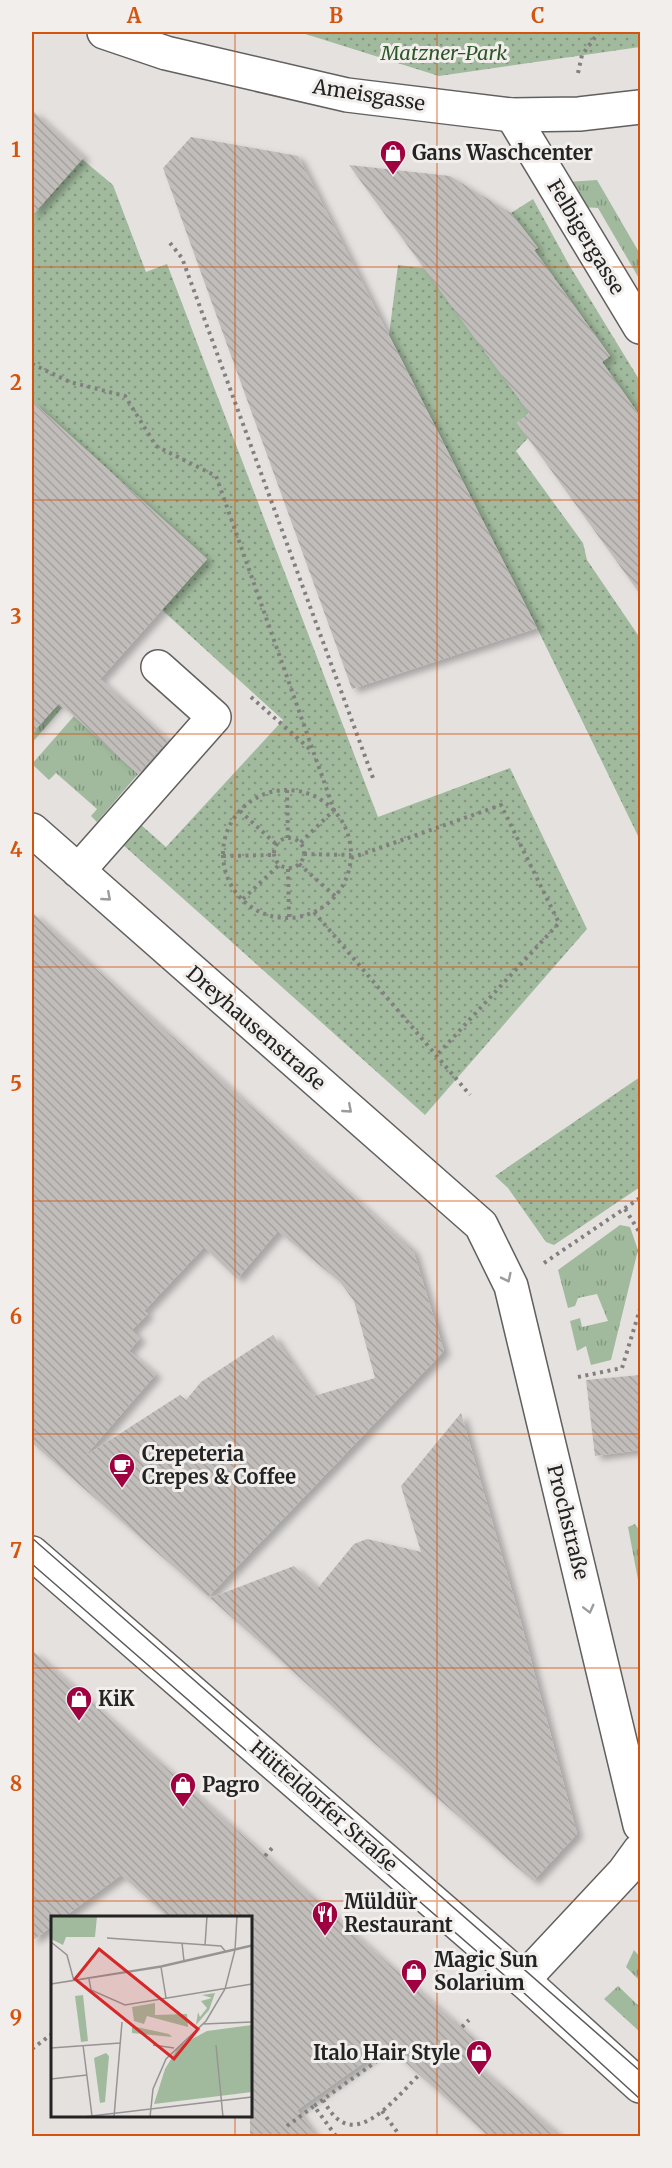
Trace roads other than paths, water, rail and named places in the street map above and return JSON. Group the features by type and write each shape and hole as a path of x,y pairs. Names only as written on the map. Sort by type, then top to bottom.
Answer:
{"street":[{"name":"Ameisgasse","path":"104,32 166,53 347,95 512,115 579,114 640,107"},
{"name":"Felbigergasse","path":"512,115 640,327"},
{"path":"78,871 213,717 158,667"},
{"name":"Dreyhausenstraße","path":"32,831 481,1225"},
{"name":"Prochstraße","path":"481,1225 511,1286 640,1825"},
{"name":"Hütteldorfer Straße","path":"32,1553 523,1980 640,2086"},
{"path":"523,1980 635,1870"}],"tram line":[{"path":"32,1538 640,2071"},
{"path":"32,1564 512,1982 640,2099"}],"place":[{"name":"Gans Waschcenter","path":"393,176"},
{"name":"Crepeteria Crepes & Coffee","path":"122,1489"},
{"name":"KiK","path":"79,1722"},
{"name":"Pagro","path":"183,1808"},
{"name":"Müldür Restaurant","path":"325,1937"},
{"name":"Magic Sun Solarium","path":"414,1995"},
{"name":"Italo Hair Style","path":"479,2076"}],"park label":[{"name":"Matzner-Park","path":"444,53"}]}
